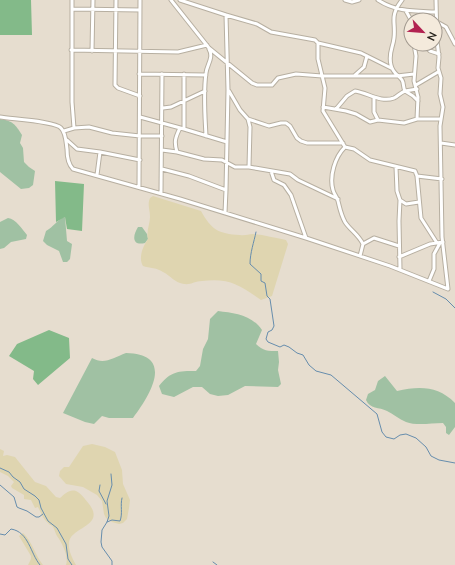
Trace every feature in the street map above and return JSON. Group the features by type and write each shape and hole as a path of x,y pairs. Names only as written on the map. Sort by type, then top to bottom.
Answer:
{"street":[{"path":"72,0 72,102 74,128"},
{"path":"92,51 93,0"},
{"path":"116,0 115,85 118,88 140,96"},
{"path":"139,187 140,0"},
{"path":"171,0 208,46 252,83 257,85 272,85 278,78 296,74 322,76 397,76 414,74"},
{"path":"180,0 257,24 271,32 315,40 318,44 354,51 367,56 392,69 402,80 405,91 418,101"},
{"path":"345,0 352,2 359,0"},
{"path":"378,0 396,9 406,11 435,12 436,0"},
{"path":"392,69 390,53 394,39 394,18 396,9 402,0"},
{"path":"72,9 140,10"},
{"path":"225,212 228,90 226,14"},
{"path":"443,25 453,36 455,44"},
{"path":"318,44 318,59 325,88 323,107 325,115 344,145"},
{"path":"72,50 178,52 208,46"},
{"path":"206,136 206,75 207,68 212,57 208,46"},
{"path":"415,52 414,81 418,101 417,119"},
{"path":"0,117 48,123 59,126 64,131 66,138 67,154 70,166 78,171 97,175 225,212 400,269 448,289 440,242 442,179 440,119 443,107 440,94 441,78 438,72 439,54 433,52"},
{"path":"354,76 364,66 367,56"},
{"path":"336,109 347,96 355,91 374,98 394,98 400,93 416,87 438,72"},
{"path":"139,74 206,75"},
{"path":"161,193 163,123 162,74"},
{"path":"177,152 174,142 175,137 182,129 184,74"},
{"path":"228,90 240,110 248,119 250,127 249,167"},
{"path":"162,108 171,107 205,92"},
{"path":"374,98 374,112 378,120"},
{"path":"323,107 356,114 367,121 378,120 402,123 417,119 440,119"},
{"path":"140,117 227,142"},
{"path":"248,119 269,126 286,123 301,141 344,145 370,160 415,171 417,176 421,220 440,242"},
{"path":"64,131 74,128 89,127 107,132 140,136 162,136"},
{"path":"66,138 68,142 77,149 140,160"},
{"path":"441,143 455,144"},
{"path":"344,145 331,174 333,189 338,199 340,210 346,224 360,237 363,244 360,256"},
{"path":"162,150 204,159 220,159 235,167 249,167 292,175 298,180 338,199"},
{"path":"97,175 100,152"},
{"path":"396,167 397,191 400,200 400,269"},
{"path":"162,169 189,176 226,190"},
{"path":"271,171 274,180 284,186 291,195 306,238"},
{"path":"417,176 442,179"},
{"path":"400,200 406,204 419,202"},
{"path":"363,244 374,238 399,246"},
{"path":"399,257 440,242"},
{"path":"429,281 434,269 434,254 440,242"}],"green space":[{"path":"0,0 31,0 32,35 0,35"},
{"path":"0,119 13,124 22,135 20,143 23,148 24,162 35,171 33,185 29,188 21,189 0,172"},
{"path":"55,181 84,184 82,231 67,229 65,217 56,222"},
{"path":"65,217 67,241 72,244 70,259 67,262 63,262 59,251 47,245 43,241 46,231"},
{"path":"8,218 14,220 21,227 27,235 26,239 11,242 4,248 0,249 0,222"},
{"path":"138,227 142,227 147,234 148,239 145,243 137,243 134,239"},
{"path":"218,311 248,318 258,325 262,330 256,344 266,350 278,351 278,370 281,384 278,387 245,386 228,395 218,396 210,394 202,387 193,387 174,397 162,394 159,386 167,377 184,371 196,371 200,366 203,349 208,339 210,319"},
{"path":"49,330 69,338 70,358 38,385 33,379 34,371 9,356 17,344"},
{"path":"126,353 141,355 150,360 154,368 155,377 152,387 133,418 109,418 102,416 94,424 63,413 92,358 105,361"},
{"path":"385,376 397,391 421,388 435,390 449,397 455,403 455,427 449,435 446,433 446,427 443,423 410,423 403,421 387,411 370,405 366,400 368,394 375,390 378,381"}],"sand":[{"path":"153,196 201,211 208,222 221,232 242,235 257,234 286,240 288,244 272,296 261,300 234,284 220,281 212,280 186,284 181,283 161,271 143,266 141,256 144,245 148,239 147,233 150,217 149,203 150,198"},
{"path":"92,444 105,447 115,452 122,470 123,484 130,500 127,519 123,523 119,524 112,522 106,518 102,501 97,495 83,487 66,484 59,476 60,471 64,467 69,467 83,446"},
{"path":"0,449 4,451 3,456 7,455 15,457 35,482 46,486 56,497 60,498 69,491 76,491 89,504 93,511 91,522 75,533 69,542 70,551 76,565 66,565 67,558 53,527 42,516 38,507 35,508 31,500 24,499 24,495 12,488 11,486 14,482 8,476 0,472"},
{"path":"23,533 29,540 43,565 28,565 31,556 19,536"}],"waterway":[{"path":"256,232 251,252 250,264 261,274 261,281 265,283 267,296 270,299 274,326 272,330 268,332 266,339 268,342 280,347 284,345 289,347 297,353 303,355 309,365 316,371 331,375 377,414 382,432 386,437 394,439 400,435 406,434 416,438 426,447 431,456 439,460 455,463"},
{"path":"433,292 446,299 455,308"},
{"path":"0,468 9,472 20,482 24,489 39,500 41,508 48,521 57,528 66,544 68,559 72,565"},
{"path":"111,474 112,485 107,501 109,516 102,530 101,542 102,547 112,561 112,565"},
{"path":"0,485 14,497 17,507 36,517 43,514"},
{"path":"100,485 99,491 106,504"},
{"path":"107,522 112,520 120,521 122,498"},
{"path":"0,534 5,535 11,529 22,534 40,565"},
{"path":"213,562 217,565"}]}
